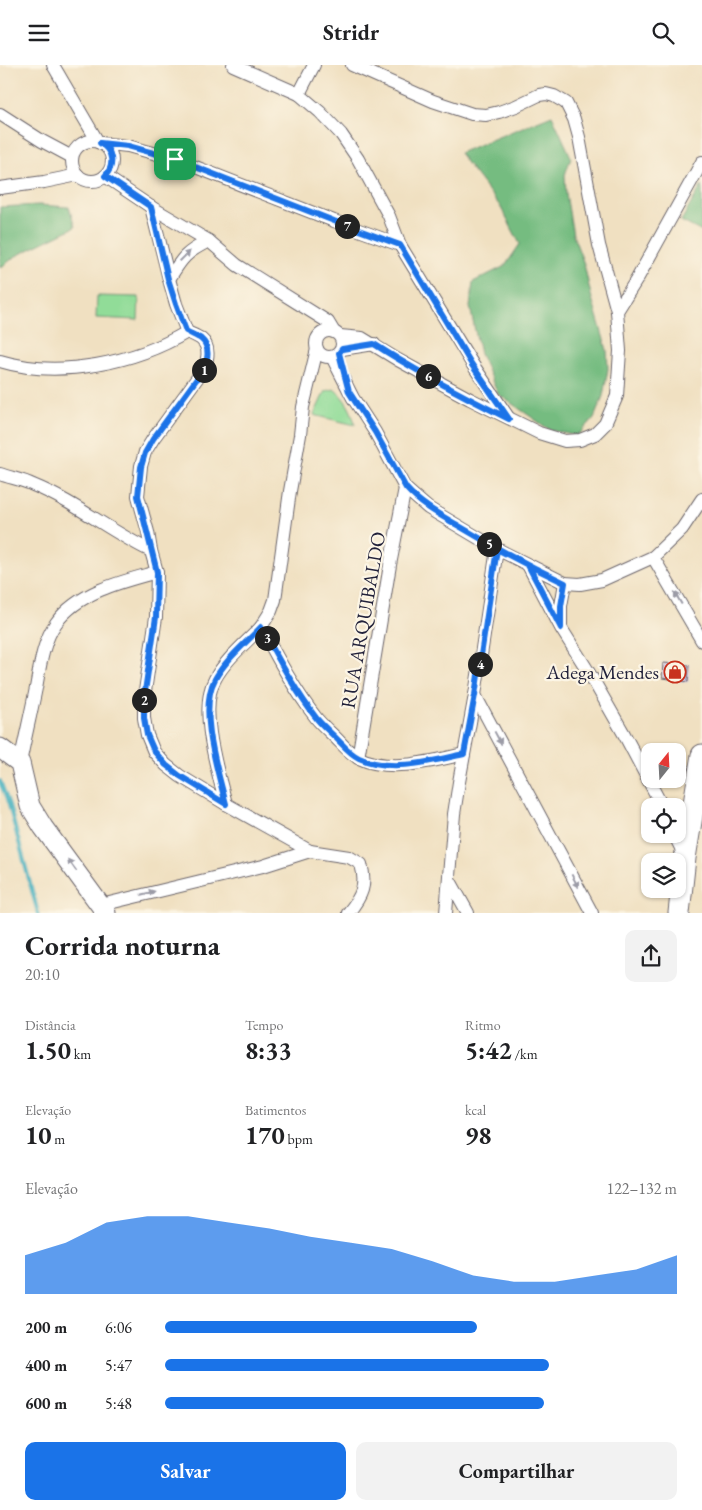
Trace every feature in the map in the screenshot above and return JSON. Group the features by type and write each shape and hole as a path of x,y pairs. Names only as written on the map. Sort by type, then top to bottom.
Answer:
{"main road":[{"path":"0,748 20,763 30,805 43,827 104,909"},
{"path":"686,811 702,755"},
{"path":"679,913 686,858 683,843"}],"street":[{"path":"53,65 99,143 108,150 111,156 110,169 105,176 96,181 89,181 78,175 72,163 75,151 85,142 91,141 99,143 128,146 175,159 400,245"},
{"path":"233,65 299,94 341,134 358,159 389,216 400,245 472,365 509,419"},
{"path":"299,94 314,65"},
{"path":"226,804 208,716 208,697 214,681 224,664 261,627 271,611 275,600 306,392 333,348 362,338 398,360 509,419 539,433 565,441 580,440 595,434 606,424 617,396 620,351 617,311 599,245 579,137 574,119 566,103 546,94 539,95 516,107 499,112 486,115 472,114 434,101 352,65"},
{"path":"0,114 42,141 72,157"},
{"path":"617,311 637,279 702,162"},
{"path":"0,188 78,175"},
{"path":"105,176 151,207 209,241 237,265 328,322 333,348"},
{"path":"151,207 168,279 186,331 203,340 207,348 208,358 206,367 153,439 145,453 141,467 138,496 157,572 156,617 144,698 144,718 147,735 154,751 166,765 180,776 226,804 310,851 349,857 360,863 364,875 363,889 358,900 348,913"},
{"path":"168,279 188,252 209,241"},
{"path":"308,309 319,336 326,331 349,392 375,432 406,488 428,508 497,549 565,583 580,584 602,580 653,557 682,529 702,499"},
{"path":"0,361 12,365 44,369 80,367 115,361 142,353 160,346 186,331"},
{"path":"0,475 33,484 132,542 151,551"},
{"name":"RUA ARQUIBALDO","path":"358,758 390,565 406,488"},
{"path":"446,913 458,782 475,695 497,549"},
{"path":"653,557 702,641"},
{"path":"528,565 561,628 624,734 658,798"},
{"path":"20,763 42,656 47,637 56,622 68,609 108,586 157,572"},
{"path":"561,628 561,606 565,583"},
{"path":"261,627 288,675 318,719 358,758 374,763 394,765 428,762 464,754"},
{"path":"475,695 592,913"},
{"path":"104,909 263,866 310,851"},
{"path":"449,879 468,913"}],"green space":[{"path":"552,115 571,157 565,175 566,194 573,235 584,264 607,350 608,369 603,396 594,418 578,436 550,430 498,394 480,354 470,307 473,282 505,266 520,244 500,206 459,153"},
{"path":"702,185 702,232 681,221"},
{"path":"39,205 69,207 75,227 16,256 0,268 0,207"},
{"path":"97,296 139,297 138,320 96,318"},
{"path":"334,389 348,405 355,425 314,415 325,391"}],"building":[{"name":"Adega Mendes","path":"663,663 689,665 688,682 662,678"}],"waterway":[{"path":"0,781 9,805 38,913"}],"place":[{"name":"Adega Mendes","path":"675,672"}],"route":[{"path":"175,159 128,146 100,143 108,150 112,162 105,176 151,207 168,279 186,331 203,340 207,348 208,358 206,367 153,439 145,453 138,485 138,496 157,572 156,617 144,698 144,718 147,735 154,751 166,765 180,776 226,804 208,716 208,697 214,681 224,664 261,627 299,693 318,719 358,758 374,763 394,765 428,762 464,754 497,549 528,565 561,628 560,615 565,583 497,549 428,508 412,495 349,392 339,353 342,349 374,344 398,360 509,419 472,365 400,245 175,159"}]}
